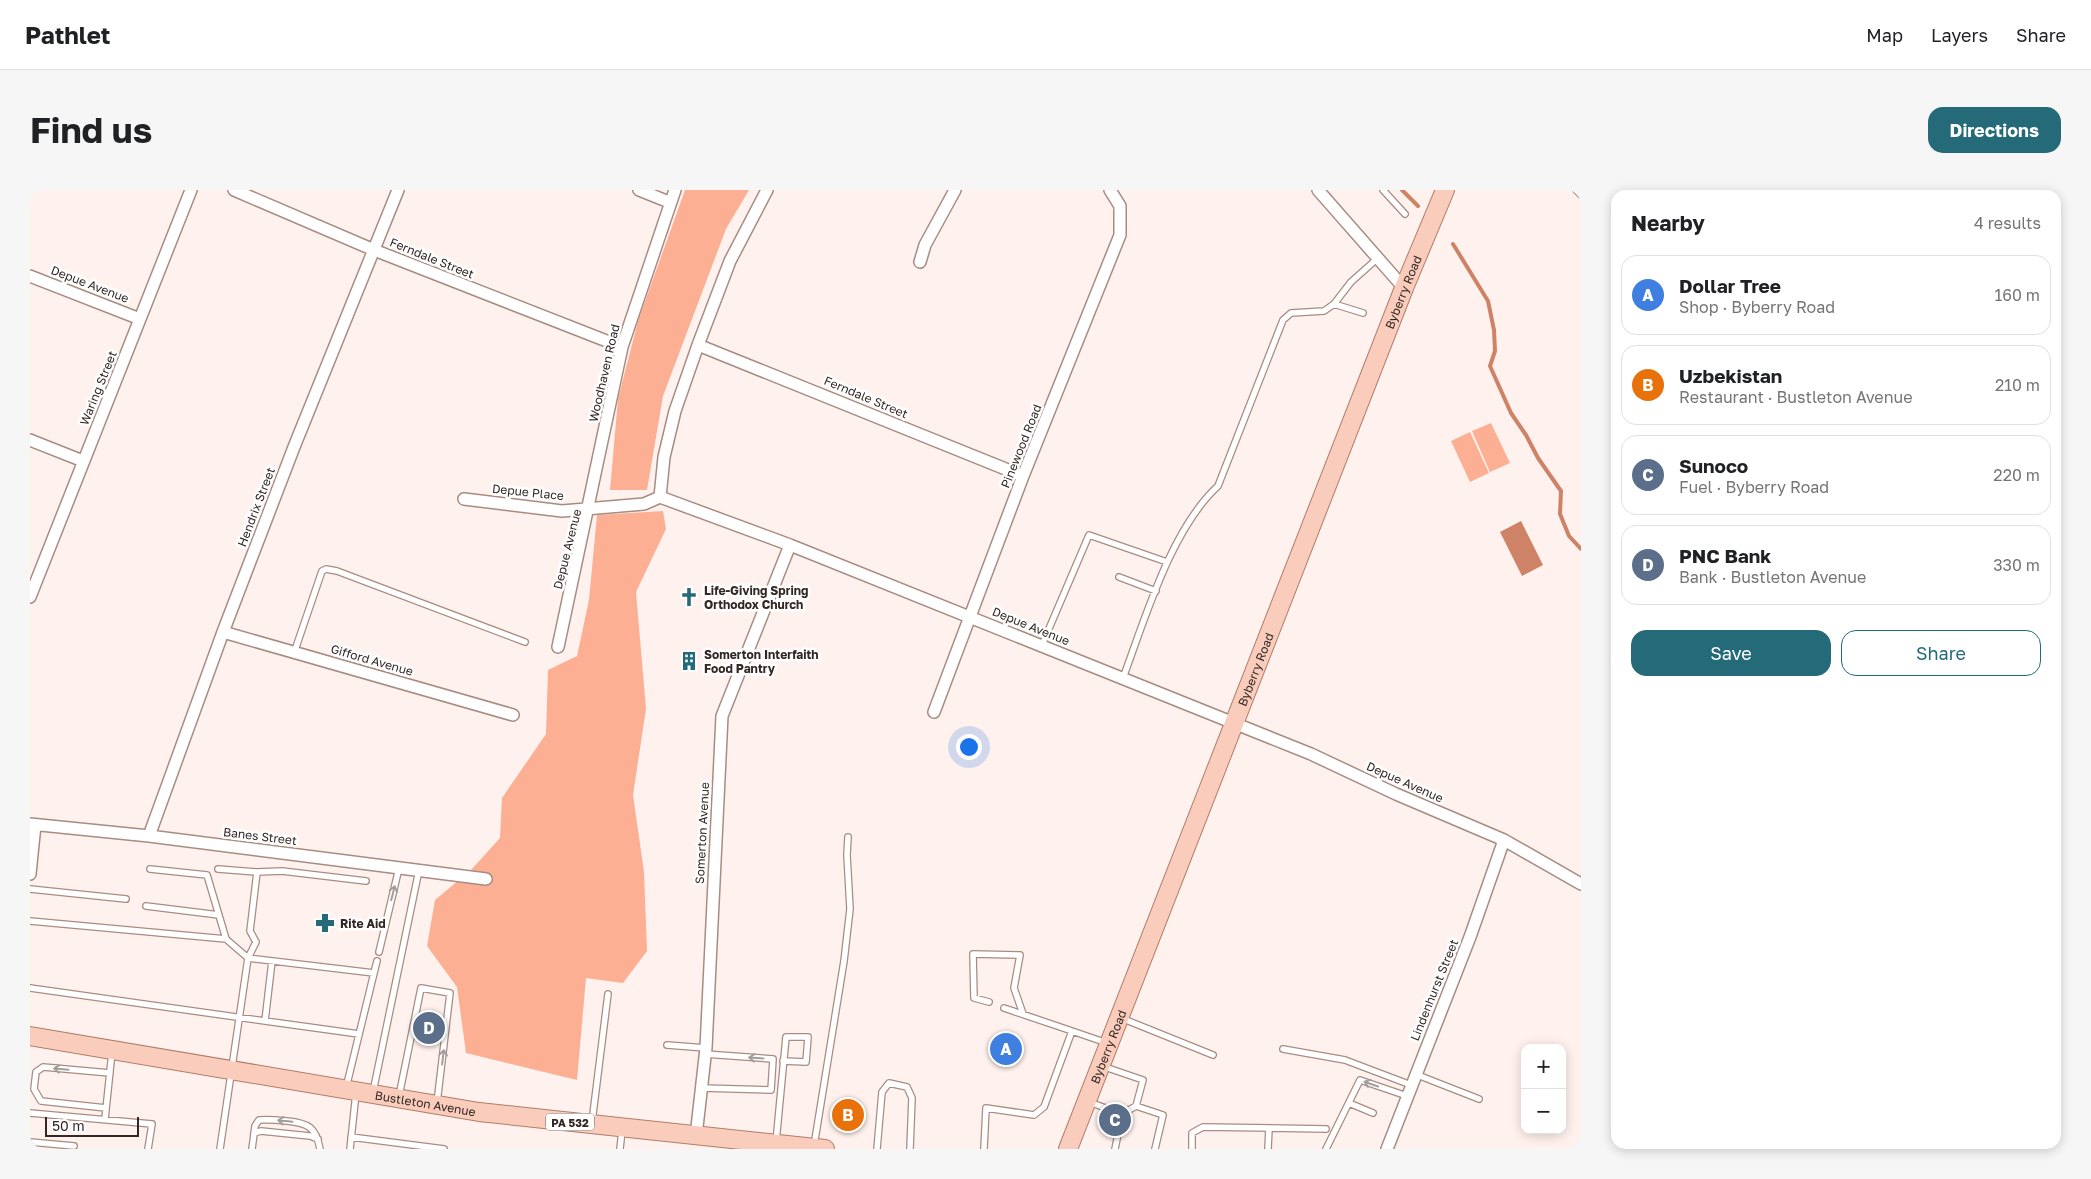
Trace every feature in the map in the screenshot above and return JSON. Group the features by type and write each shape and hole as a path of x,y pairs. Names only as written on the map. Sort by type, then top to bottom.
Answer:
{"main road":[{"name":"Byberry Road","path":"1068,1149 1404,288 1445,190"},
{"name":"Bustleton Avenue","path":"30,1036 479,1112 776,1146 820,1149"}],"street":[{"name":"Waring Street","path":"30,597 191,190"},
{"name":"Ferndale Street","path":"234,190 374,250 622,347"},
{"name":"Hendrix Street","path":"149,836 223,632 294,448 398,190"},
{"path":"639,190 669,202"},
{"name":"Woodhaven Road","path":"589,508 622,347 669,202 675,190"},
{"path":"660,497 664,457 675,410 730,261 767,190"},
{"path":"920,262 925,245 955,190"},
{"name":"Pinewood Road","path":"934,712 1023,476 1120,235 1120,206 1110,190"},
{"path":"1318,190 1404,288"},
{"name":"Depue Avenue","path":"30,276 140,319"},
{"name":"Ferndale Street","path":"698,345 1023,476"},
{"path":"30,440 83,461"},
{"name":"Depue Avenue","path":"558,647 589,508 644,504 660,497 790,545 1311,754 1396,794 1504,840 1581,884"},
{"name":"Depue Place","path":"464,499 562,511 589,508"},
{"name":"Somerton Avenue","path":"696,1136 705,1051 722,716 790,545"},
{"name":"Gifford Avenue","path":"223,632 513,715"},
{"path":"30,874 33,824"},
{"name":"Banes Street","path":"33,824 149,836 486,879"},
{"name":"Lindenhurst Street","path":"1387,1149 1470,937 1504,840"}],"lane":[{"path":"1384,190 1405,214"},
{"path":"1576,190 1581,195"},
{"path":"1123,678 1167,562 1203,500 1218,486 1283,320 1290,312 1324,311 1334,304 1351,282 1378,258"},
{"path":"1334,304 1363,313"},
{"path":"1042,646 1089,535 1167,562"},
{"path":"294,653 322,572 326,569 336,570 525,642"},
{"path":"1119,577 1156,591"},
{"path":"820,1149 850,909 848,837"},
{"path":"150,868 207,875 226,939 248,958 374,973"},
{"path":"379,952 399,868"},
{"path":"218,869 256,872 282,871 366,881"},
{"path":"350,1149 358,1092 419,870"},
{"path":"220,1149 230,1069 240,1017 248,958 256,942 250,931 256,872"},
{"path":"30,889 126,900"},
{"path":"146,906 219,915"},
{"path":"30,921 226,939"},
{"path":"988,1002 974,998 973,954 1020,954 1014,988 1022,1014"},
{"path":"265,1021 272,961"},
{"path":"358,1092 359,1034 376,961"},
{"path":"30,988 359,1034"},
{"path":"399,1098 421,988 440,991 450,993 437,1105"},
{"path":"592,1124 608,994"},
{"path":"1004,1008 1109,1043"},
{"path":"1119,1017 1213,1055"},
{"path":"984,1149 986,1108 1034,1115 1044,1107 1072,1031"},
{"path":"776,1146 783,1061 786,1037 808,1037 806,1062 783,1061"},
{"path":"667,1045 773,1059 772,1090 701,1088"},
{"path":"1283,1049 1345,1060 1411,1085"},
{"path":"105,1120 112,1050"},
{"path":"1100,1065 1143,1080 1136,1106 1122,1114 1115,1149"},
{"path":"41,1114 41,1101 34,1089 36,1072 43,1067 110,1073"},
{"path":"1326,1149 1360,1080 1411,1085 1479,1099"},
{"path":"877,1149 882,1092 889,1083 906,1087 912,1098 910,1149"},
{"path":"41,1101 106,1108"},
{"path":"1087,1101 1122,1114"},
{"path":"1349,1103 1373,1113"},
{"path":"1136,1106 1163,1115 1155,1149"},
{"path":"30,1113 152,1124 148,1149"},
{"path":"252,1149 255,1126 259,1120 266,1119 305,1123 313,1130 320,1149"},
{"path":"1192,1149 1192,1133 1203,1127 1326,1129"},
{"path":"620,1149 622,1128"},
{"path":"1268,1149 1269,1128"},
{"path":"254,1133 261,1131 310,1136 318,1140"},
{"path":"351,1137 444,1149"},
{"path":"30,1142 74,1146"}],"shaded area":[{"path":"685,190 749,190 726,229 663,396 647,490 610,490 618,399 638,321"},
{"path":"1491,423 1510,463 1490,472 1472,431"},
{"path":"1470,432 1489,473 1470,482 1451,441"},
{"path":"663,511 666,529 636,592 646,709 633,795 644,872 647,951 623,983 586,978 577,1080 466,1053 457,987 427,946 435,900 471,870 500,838 502,798 546,734 548,670 577,656 589,600 597,515"},
{"path":"1521,521 1543,565 1522,576 1500,532"}],"waterway":[{"path":"1402,190 1418,206"},
{"path":"1453,244 1488,301 1494,330 1495,351 1490,366 1511,413 1526,435 1538,458 1561,491 1560,514 1569,536 1581,549"}],"place":[{"name":"Life-Giving Spring Orthodox Church","path":"689,597"},
{"name":"Somerton Interfaith Food Pantry","path":"689,661"},
{"name":"Rite Aid","path":"325,923"},
{"name":"PNC Bank","path":"429,1028"},
{"name":"Dollar Tree","path":"1006,1049"},
{"name":"Uzbekistan","path":"848,1115"},
{"name":"Sunoco","path":"1115,1120"}]}
